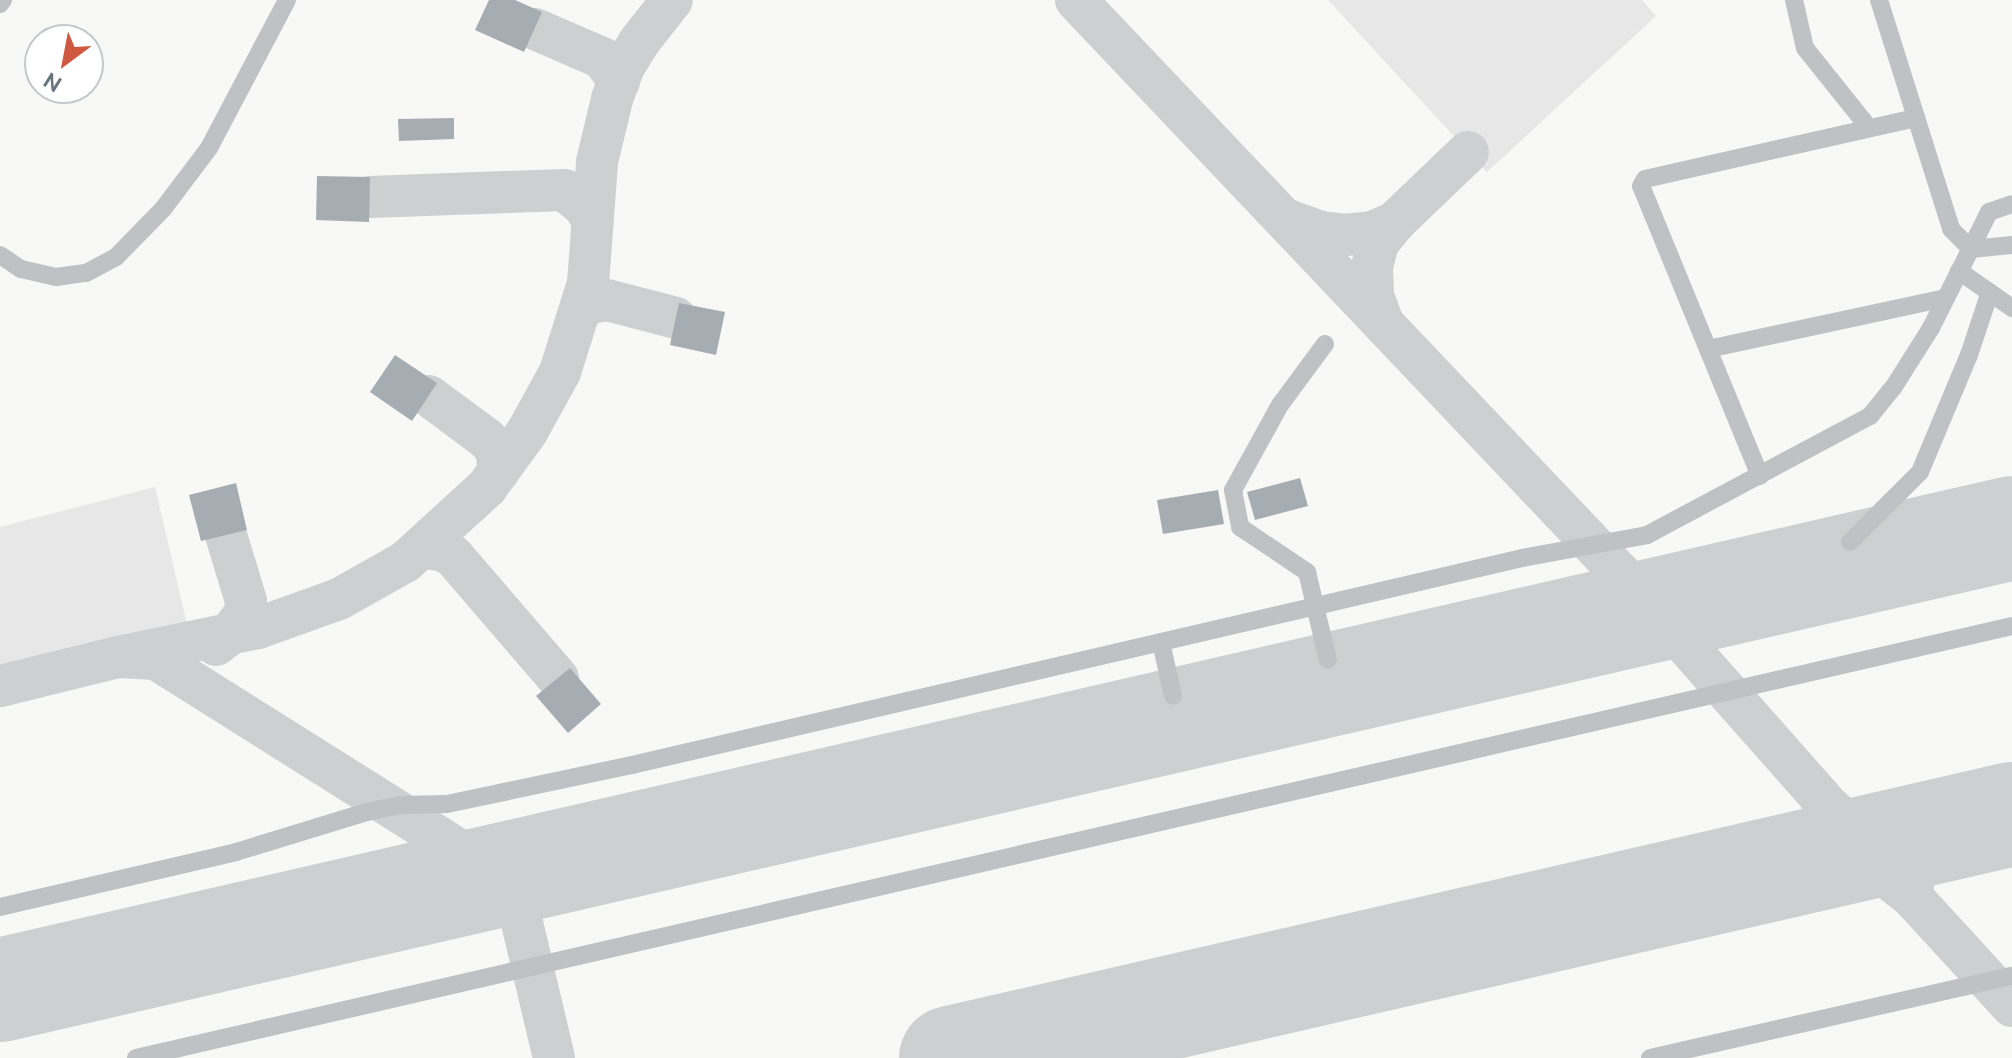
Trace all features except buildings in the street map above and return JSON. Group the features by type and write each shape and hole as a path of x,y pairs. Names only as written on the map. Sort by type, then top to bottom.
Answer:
{"lane":[{"path":"0,255 21,269 56,277 86,273 116,257 163,209 209,148 287,0"},
{"path":"1794,0 1805,48 1869,128"},
{"path":"1879,0 1951,229 1971,249"},
{"path":"1760,476 1641,186 1645,179 1916,118"},
{"path":"0,907 236,852 367,812 401,805 447,804 632,765 1522,558 1647,535 1870,416 1893,388 1946,298 1989,212 2012,204"},
{"path":"1971,249 2012,245"},
{"path":"1959,271 2012,308"},
{"path":"1850,542 1920,472 1969,355 1990,292"},
{"path":"1708,349 1946,298"},
{"path":"1325,344 1280,405 1233,490 1240,527 1307,572 1328,660"},
{"path":"136,1058 2012,626"},
{"path":"1161,642 1173,696"},
{"path":"1650,1058 2012,976"}],"shaded area":[{"path":"1328,0 1642,0 1656,16 1487,172"},
{"path":"155,487 189,633 0,675 0,527"}],"taxiway":[{"path":"118,657 258,628 339,599 405,562 487,487 527,432 560,372 588,283 597,162 612,99 623,68 672,0"},
{"path":"1076,0 1655,610 1830,808 1877,845"},
{"path":"535,29 602,58 619,81"},
{"path":"1383,323 1373,295 1372,267 1378,243 1395,222 1468,152"},
{"path":"370,197 564,190 584,206 593,221"},
{"path":"1285,219 1321,232 1345,235 1372,232 1395,222"},
{"path":"581,310 590,303 607,300 676,318"},
{"path":"429,396 487,439 497,451 498,472"},
{"path":"216,645 229,635 245,613 246,601 226,535"},
{"path":"422,548 441,550 453,556 558,678"},
{"path":"1687,645 1693,615 1706,599"},
{"path":"0,686 118,657 156,659 426,829 432,856 424,882 413,895"},
{"path":"1801,862 1816,851 1825,833 1825,809 1820,797"},
{"path":"426,829 471,858 523,870"},
{"path":"1912,897 1914,868 1933,832"},
{"path":"1845,852 1879,871 1912,897 2012,1006"},
{"path":"542,866 529,881 519,910 554,1058"}],"runway":[{"path":"0,990 2012,528"},
{"path":"951,1058 2012,814"}]}
